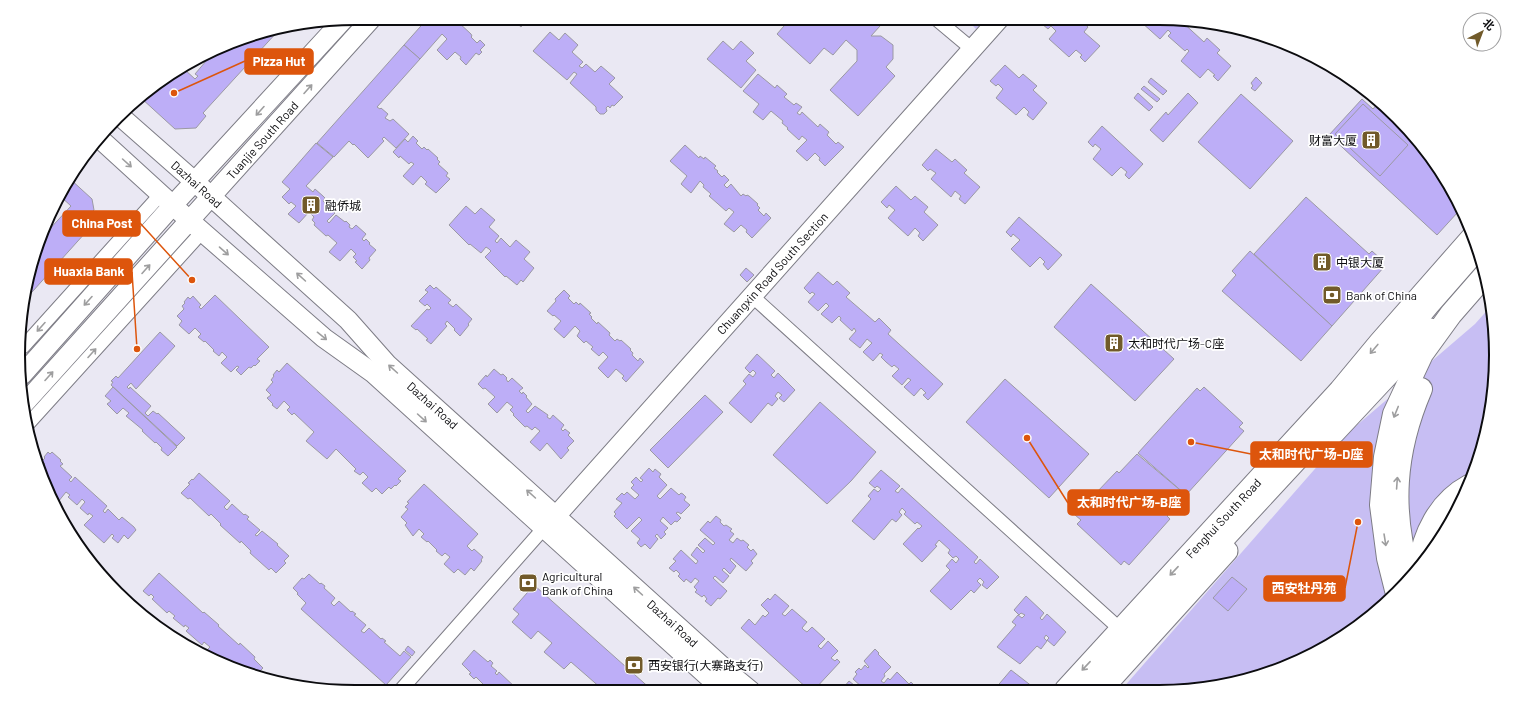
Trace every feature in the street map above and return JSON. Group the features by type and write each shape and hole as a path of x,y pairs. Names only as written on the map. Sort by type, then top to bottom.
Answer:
{"highway":[{"path":"1088,685 1126,634 1334,419 1428,305 1473,254"},
{"path":"1467,290 1479,276"},
{"path":"1395,585 1388,558 1381,505 1385,457 1394,414 1422,354 1451,314 1480,280"},
{"path":"1408,571 1403,554 1398,527 1396,501 1397,480 1405,433 1424,382 1437,358 1458,328 1484,297"},
{"path":"1421,556 1423,544 1430,527 1447,504 1458,495"}],"main road":[{"name":"Tuanjie South Road","path":"28,399 196,226 212,196 366,25"},
{"name":"Chuangxin Road South Section","path":"550,522 994,25"},
{"name":"Tuanjie South Road","path":"26,371 167,199 195,182 338,26"},
{"name":"Dazhai Road","path":"124,120 212,196 348,320 387,364 718,685"},
{"name":"Dazhai Road","path":"103,142 196,226 324,338 373,372 744,685"},
{"name":"Fenghui South Road","path":"1070,685 1126,634 1468,241"},
{"path":"1106,685 1293,478 1467,290"}],"street":[{"path":"944,25 972,50"},
{"name":"Tuanjie South Road","path":"25,344 167,199"},
{"name":"Tuanjie South Road","path":"31,420 196,226"},
{"path":"752,296 1126,634"},
{"path":"405,685 550,522"}],"shaded area":[{"path":"972,25 980,25 976,29"},
{"path":"1486,312 1489,355 1488,377 1483,419 1478,440 1464,481 1445,520 1421,556 1407,573 1377,603 1360,617 1324,641 1285,660 1244,674 1223,679 1181,684 1126,685 1342,438 1475,324"}],"building":[{"path":"422,25 461,25 471,34 471,37 477,43 480,40 485,45 480,50 482,52 479,55 476,53 466,65 460,59 461,57 455,52 447,60 437,50 447,39 442,34 420,59 404,45"},
{"path":"785,25 879,25 880,26 871,36 881,36 893,45 893,59 886,67 895,76 858,116 830,90 857,61 857,50 846,40 833,55 824,48 810,64 777,34"},
{"path":"1043,25 1086,25 1088,27 1084,32 1100,46 1085,62 1080,57 1082,55 1076,50 1069,57 1049,39 1056,31 1051,26 1048,29"},
{"path":"1144,25 1187,27 1204,42 1207,38 1220,50 1217,53 1231,66 1218,81 1213,76 1215,75 1208,69 1200,78 1181,61 1189,51 1187,49 1185,51 1168,36 1171,33 1168,30 1160,39"},
{"path":"550,32 559,40 565,33 578,45 572,52 583,62 579,66 582,68 586,64 595,72 601,66 615,78 609,84 623,97 614,106 612,105 610,108 608,106 606,108 607,111 604,114 600,114 596,110 596,107 570,83 577,74 574,72 567,80 533,51"},
{"path":"274,35 203,113 206,116 196,128 175,129 144,101 187,71 195,79 198,76 195,74 209,59 229,50"},
{"path":"723,41 733,50 741,41 754,53 746,61 756,70 741,88 707,59"},
{"path":"404,45 420,59 377,107 380,109 381,108 388,114 385,118 390,121 393,119 409,134 396,148 384,137 382,139 384,141 368,158 349,141 334,157 317,143"},
{"path":"1005,65 1019,78 1023,74 1037,86 1033,90 1047,103 1033,120 1027,115 1029,112 1024,107 1016,115 996,98 1003,89 998,84 996,86 990,81"},
{"path":"758,74 775,88 777,85 787,94 784,97 794,105 796,103 802,107 797,113 800,115 802,112 818,127 820,124 829,132 827,135 836,144 838,142 844,147 825,166 815,153 807,161 796,151 807,140 802,136 799,140 787,129 788,128 782,123 783,121 771,111 763,120 753,112 759,104 743,91"},
{"path":"1256,77 1262,83 1255,91 1251,88 1253,86 1251,83"},
{"path":"1151,78 1167,91 1163,95 1148,82"},
{"path":"1144,86 1160,99 1157,102 1141,89"},
{"path":"1138,93 1153,107 1149,111 1134,98"},
{"path":"1188,93 1198,103 1163,142 1150,130 1166,112 1168,115"},
{"path":"1241,94 1293,141 1250,189 1198,142"},
{"path":"1362,99 1373,109 1376,106 1407,137 1421,154 1445,190 1457,213 1437,235 1329,135"},
{"name":"财富大厦","path":"1363,104 1408,145 1380,176 1335,134"},
{"path":"1102,126 1143,164 1129,179 1125,175 1127,172 1121,167 1112,176 1093,159 1101,149 1095,144 1093,147 1088,142"},
{"path":"413,136 418,141 416,143 422,149 424,147 427,150 428,149 438,158 437,159 440,162 438,164 448,173 446,176 450,179 436,193 425,184 427,182 421,176 413,185 403,176 414,164 411,162 409,164 393,152 405,139 408,142"},
{"name":"融侨城","path":"316,143 333,157 306,186 313,192 315,189 323,196 325,198 323,201 335,213 327,221 329,223 336,215 345,222 346,221 352,229 356,225 366,234 362,239 364,241 366,239 376,250 362,269 355,262 357,261 353,257 356,254 351,249 340,261 329,252 337,243 328,235 326,236 314,225 315,223 312,220 314,217 309,212 299,223 288,214 296,206 291,202 289,204 282,197 290,189 282,182"},
{"path":"685,145 699,158 700,156 704,159 705,157 716,166 714,168 718,171 717,172 722,177 724,175 729,180 724,185 727,188 731,184 741,196 743,194 749,196 758,204 757,205 760,208 758,210 764,216 766,213 771,218 752,238 746,232 747,230 741,225 734,232 724,224 734,212 729,208 726,211 709,196 711,194 703,187 704,185 700,181 691,193 681,184 687,176 670,161"},
{"path":"936,149 952,162 955,159 967,170 964,173 980,187 965,204 959,199 961,196 955,191 951,197 931,179 936,173 930,169 928,171 922,165"},
{"path":"74,183 92,199 94,210 92,212 94,214 90,219 88,217 86,219 95,227 89,234 86,232 31,294 36,270 50,228 71,206 64,200"},
{"path":"896,186 911,200 915,196 928,207 924,212 938,225 923,241 918,236 920,233 915,228 908,236 888,218 895,210 889,205 887,208 881,202"},
{"name":"中银大厦","path":"1306,197 1369,254 1372,251 1383,261 1380,264 1384,267 1332,326 1254,254"},
{"path":"466,206 475,214 481,208 495,220 489,227 499,236 495,241 497,243 501,238 510,247 516,240 530,252 524,259 534,268 523,282 521,280 517,285 506,276 505,277 485,257 491,251 489,249 486,247 481,253 470,244 469,245 449,225"},
{"path":"1019,217 1062,255 1048,270 1043,264 1045,262 1040,257 1030,267 1011,249 1020,240 1013,234 1011,237 1006,232"},
{"path":"1250,251 1332,326 1301,361 1222,291 1236,275 1232,271"},
{"path":"746,268 754,275 747,282 740,275"},
{"path":"818,272 833,285 837,281 850,293 846,297 875,322 879,318 891,330 888,334 943,384 928,400 923,395 926,393 921,388 914,396 904,387 911,380 908,378 902,385 892,376 899,369 894,365 892,367 886,362 881,357 883,355 880,353 873,361 863,352 872,343 867,339 860,348 849,339 856,331 854,328 852,331 840,320 841,318 839,316 832,323 821,314 829,306 826,303 818,311 808,302 815,294 812,292 810,294 804,288"},
{"name":"太和时代广场-C座","path":"1091,284 1174,359 1135,401 1054,327"},
{"path":"430,285 434,289 436,287 451,300 448,303 453,307 456,304 472,319 460,336 447,321 445,324 447,326 431,344 426,340 428,339 417,329 416,330 411,326 427,309 429,310 431,308 427,304 425,306 419,301 428,292 425,290"},
{"path":"564,290 570,296 568,298 574,304 576,302 579,305 580,303 591,313 589,314 592,317 591,318 610,333 609,335 615,341 617,339 620,341 621,340 631,349 630,350 633,353 632,355 638,361 640,358 644,362 626,382 622,378 624,376 616,369 608,378 598,368 608,357 603,352 599,356 591,349 593,347 586,341 584,343 577,336 580,331 575,326 564,338 554,329 561,321 547,311 556,301 555,299"},
{"path":"215,295 269,347 257,359 260,361 255,366 254,365 251,368 249,367 241,375 236,370 239,367 237,366 231,372 221,363 227,357 222,352 219,356 213,351 214,350 205,341 204,342 198,337 201,334 195,328 189,334 179,325 182,321 177,316 184,309 182,306 188,297 190,299 193,296 201,305 199,307 201,309"},
{"path":"160,332 175,346 136,389 131,383 127,387 129,389 130,387 151,406 145,413 148,416 153,411 157,414 158,413 185,438 177,446 111,385 113,382 111,381 116,376 118,378"},
{"path":"757,354 775,371 771,375 774,378 778,373 795,390 784,402 779,398 782,395 778,392 775,396 778,399 772,406 768,403 751,423 729,403 746,384 743,381 749,374 753,377 756,373 753,370 750,373 745,368"},
{"path":"287,363 406,471 398,479 401,481 396,486 395,485 391,489 389,487 382,494 376,488 372,492 362,483 368,477 363,472 360,475 354,471 356,469 336,449 327,459 306,441 314,432 294,413 292,415 287,410 290,407 284,401 277,409 272,405 273,404 267,398 271,395 266,390 273,382 271,380 274,376 273,375 277,370 279,372"},
{"path":"494,369 501,375 503,374 507,378 506,379 508,382 512,378 523,388 519,391 522,394 523,392 527,396 526,397 532,404 526,411 528,413 535,406 548,415 547,417 550,419 553,415 564,425 561,429 563,431 565,429 570,433 568,435 574,441 567,448 569,450 561,459 547,443 540,451 530,442 540,431 535,427 532,430 527,426 525,427 513,415 514,414 510,410 513,407 507,402 497,413 488,404 495,397 478,384"},
{"path":"1005,379 1089,454 1049,498 966,422"},
{"path":"113,387 177,447 168,456 161,450 162,448 156,442 155,443 142,431 143,430 126,416 129,413 123,408 117,414 107,404 111,401 105,396"},
{"path":"1204,387 1243,423 1239,427 1244,431 1186,495 1138,453 1197,388 1200,391"},
{"path":"705,395 723,412 668,468 650,450"},
{"path":"820,402 876,452 851,481 827,504 773,455"},
{"path":"48,452 50,454 52,452 61,460 60,461 63,464 60,466 72,477 69,480 71,482 75,477 107,506 103,511 105,513 108,509 119,520 122,517 136,530 128,539 124,535 118,543 112,538 114,536 112,534 104,543 84,525 93,516 89,513 88,515 80,508 85,502 82,499 77,505 68,497 70,495 66,492 59,501 43,461 45,458 44,457"},
{"path":"1137,454 1186,495 1167,516 1170,519 1129,565 1124,561 1121,565 1077,524 1081,520 1075,515 1117,471 1119,473"},
{"path":"649,468 653,472 655,469 661,474 659,477 667,485 657,496 660,499 671,488 679,495 681,493 683,494 686,497 684,500 690,505 681,514 678,512 676,513 681,518 671,525 663,517 660,521 668,528 664,532 666,534 661,539 657,534 655,536 658,539 650,549 645,544 641,547 637,543 640,539 631,531 642,520 639,517 627,529 614,516 616,514 614,512 622,503 616,499 622,493 624,495 627,492 635,499 639,495 631,488 634,485 631,482 636,477 641,482 643,480 640,478"},
{"path":"881,470 900,486 895,491 898,493 902,488 978,557 974,562 976,564 980,559 999,577 987,589 982,585 984,582 980,578 977,581 981,585 974,593 971,590 951,610 930,591 950,570 946,566 952,559 956,563 959,559 956,556 953,558 948,553 950,550 939,540 935,545 937,546 922,562 903,544 918,528 919,529 922,526 917,522 915,524 904,514 906,512 902,508 899,512 902,515 896,522 892,519 874,540 852,521 871,499 868,496 874,489 878,492 881,489 877,486 875,488 869,483"},
{"path":"199,473 230,501 224,507 227,510 232,504 244,515 245,514 249,517 247,519 260,530 255,535 257,536 262,531 278,544 277,545 289,556 284,561 286,563 276,573 271,568 269,570 250,553 251,551 241,541 240,543 220,525 221,524 211,514 209,516 190,498 188,499 181,493 190,484 188,483"},
{"path":"424,484 478,534 467,546 472,551 474,549 483,557 481,560 482,561 474,571 471,568 465,575 458,569 454,573 444,564 450,557 445,553 442,556 436,551 437,550 428,541 427,542 421,537 424,534 419,529 413,536 405,525 407,523 401,517 408,509 405,507 409,503 407,502"},
{"path":"716,516 721,520 720,522 724,526 726,525 732,529 730,531 734,534 729,540 733,543 737,538 741,541 743,540 749,545 747,547 751,551 753,549 757,554 751,561 753,563 746,571 731,558 730,560 736,566 730,574 724,568 722,570 729,576 723,583 715,576 713,578 727,591 711,606 705,601 707,599 704,595 702,597 695,592 697,590 694,587 699,581 695,578 691,583 686,579 684,582 678,576 680,574 676,570 674,572 669,568 676,561 673,559 681,550 696,564 698,561 691,555 697,547 703,553 705,551 698,545 705,538 713,545 715,543 700,530 708,521 710,523"},
{"path":"159,573 203,613 204,612 219,625 218,626 239,645 240,643 255,657 254,659 263,668 260,671 229,660 207,650 210,647 204,642 202,645 186,631 189,628 185,625 184,627 173,618 175,616 169,611 167,613 152,599 154,597 151,594 149,596 143,591"},
{"path":"309,574 320,584 321,583 325,586 324,588 335,598 331,603 334,606 339,601 351,612 352,611 356,614 354,615 366,625 361,631 364,633 369,628 381,639 382,638 386,641 384,642 400,656 404,651 411,657 386,685 301,609 306,603 293,588 302,578 304,579"},
{"path":"1232,577 1247,589 1228,611 1213,598"},
{"path":"534,585 646,685 597,685 571,662 564,669 544,652 552,643 538,631 531,639 512,622 519,614 513,609"},
{"path":"775,594 789,606 782,614 785,616 792,609 807,622 802,628 804,630 807,632 812,627 825,639 818,646 821,649 828,641 838,651 831,658 835,661 837,659 840,662 819,685 804,685 741,628 749,619 755,625 763,615 765,617 769,613 761,605 768,598 770,600"},
{"path":"1026,596 1044,613 1040,618 1042,620 1047,614 1066,632 1054,646 1047,640 1049,638 1046,635 1044,638 1047,641 1041,649 1037,646 1020,664 997,647 1016,625 1012,622 1018,615 1022,618 1025,615 1021,613 1019,615 1014,610"},
{"path":"408,646 415,652 412,656 405,650"},
{"path":"875,649 891,667 884,674 885,676 881,681 884,683 888,678 890,680 897,672 909,684 911,682 914,685 860,685 853,679 857,674 855,672 859,668 861,670 865,665 868,668 869,667 864,661"},
{"path":"474,650 488,662 490,660 493,663 491,666 497,671 495,673 497,675 499,672 513,685 484,685 476,677 474,679 469,674 471,673 462,664"},
{"path":"1011,670 1030,685 998,685"},
{"path":"849,681 854,685 846,685"}],"place":[{"name":"Pizza Hut","path":"174,93"},
{"name":"财富大厦","path":"1371,140"},
{"name":"融侨城","path":"311,205"},
{"name":"中银大厦","path":"1322,262"},
{"name":"China Post","path":"192,280"},
{"name":"Bank of China","path":"1332,295"},
{"name":"太和时代广场-C座","path":"1114,343"},
{"name":"Huaxia Bank","path":"137,349"},
{"name":"太和时代广场-B座","path":"1027,438"},
{"name":"太和时代广场-D座","path":"1191,442"},
{"name":"西安牡丹苑","path":"1358,522"},
{"name":"Agricultural Bank of China","path":"528,583"},
{"name":"西安银行(大寨路支行)","path":"634,665"}]}
